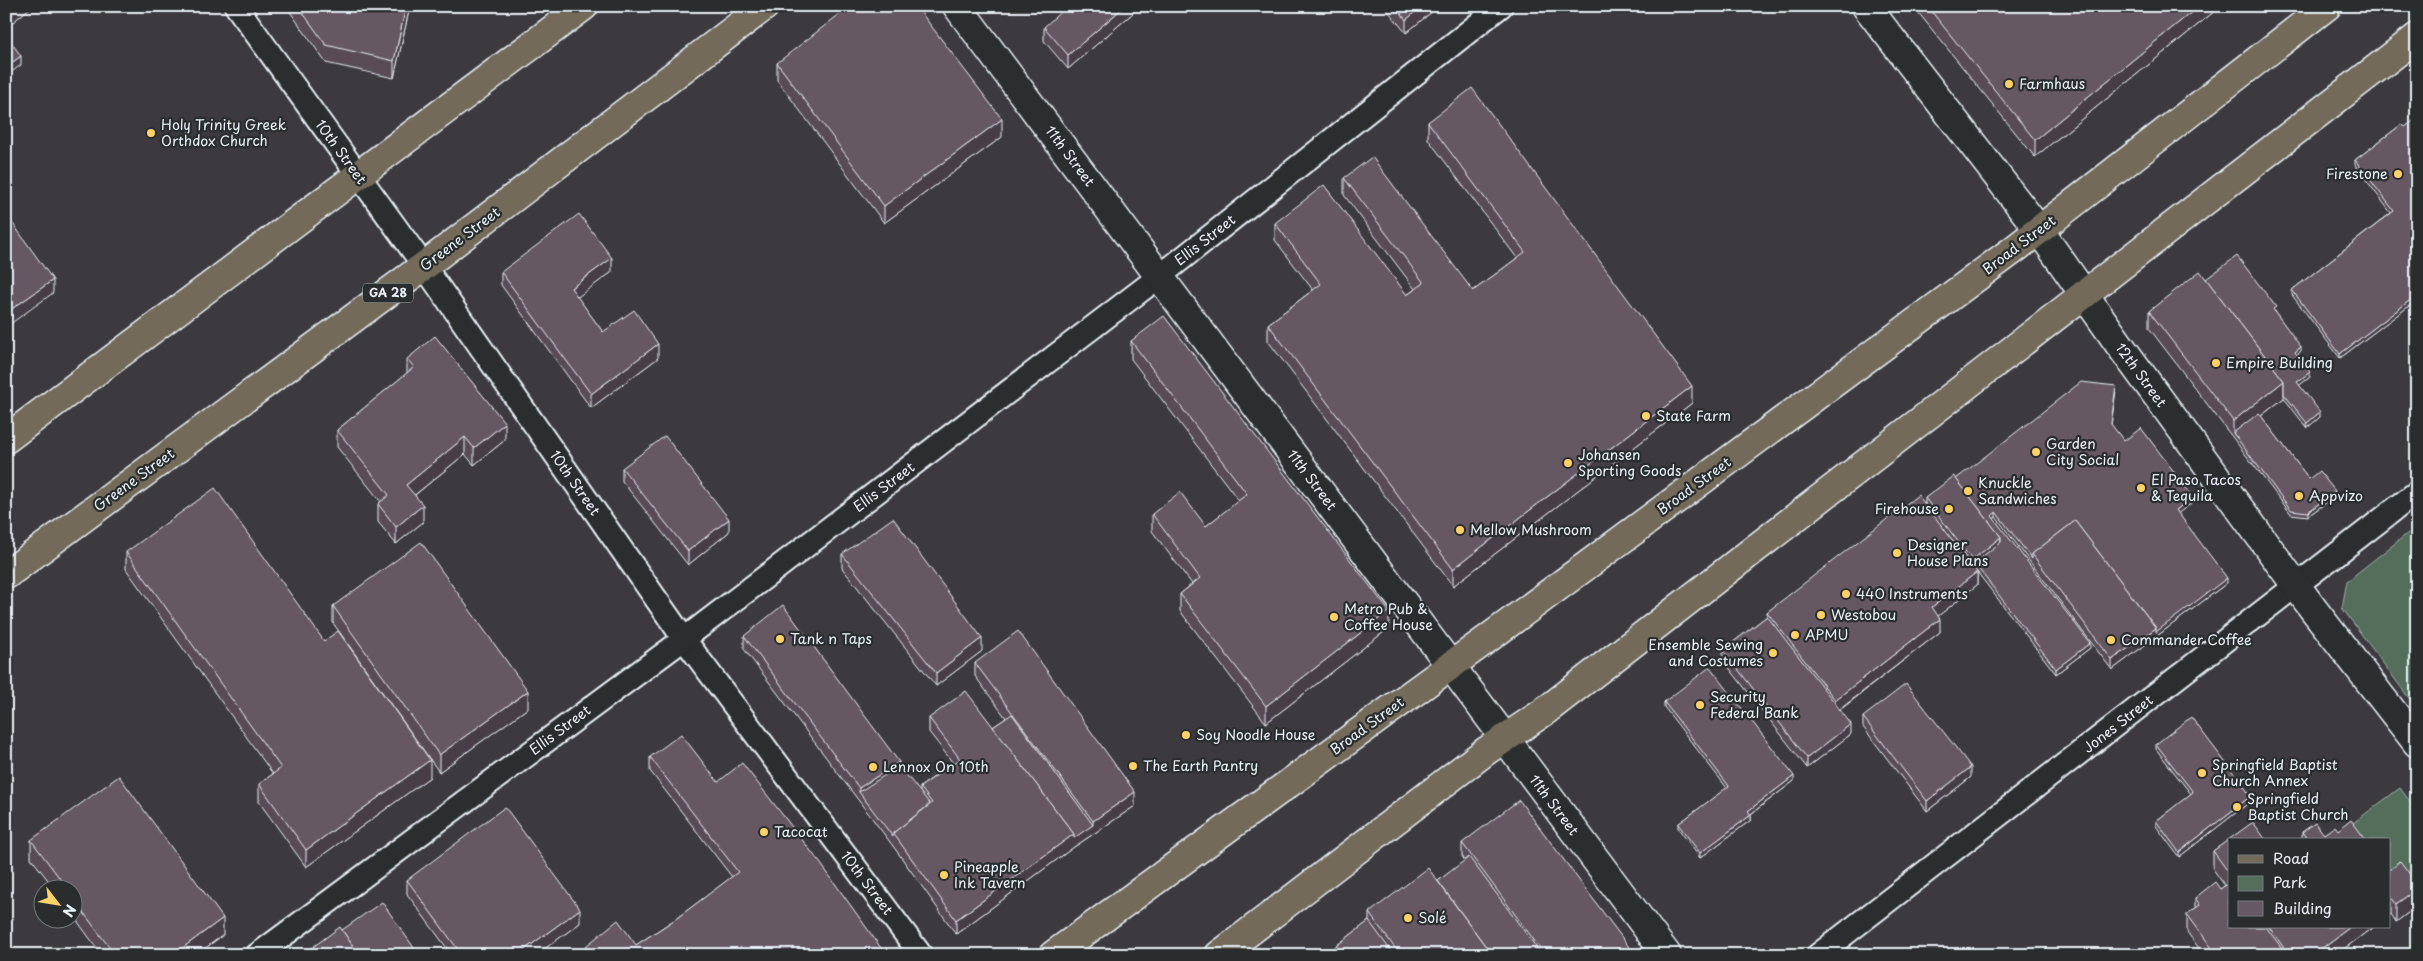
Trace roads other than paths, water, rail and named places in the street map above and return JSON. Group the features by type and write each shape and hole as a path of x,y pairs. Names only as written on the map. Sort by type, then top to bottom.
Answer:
{"main road":[{"path":"6,439 584,6"},
{"name":"Greene Street","path":"6,574 424,266 765,6"},
{"name":"11th Street","path":"957,6 1667,955"},
{"name":"12th Street","path":"1866,6 2039,230 2296,585 2417,743"},
{"name":"Broad Street","path":"1052,955 1450,666 2039,230 2327,6"},
{"path":"1219,955 1505,739 1544,712 2417,36"}],"street":[{"name":"10th Street","path":"236,6 424,266 684,639 921,955"},
{"name":"Ellis Street","path":"257,955 684,639 1160,276 1501,6"},
{"name":"Jones Street","path":"1818,955 2417,492"}],"place":[{"name":"Farmhaus","path":"2009,84"},
{"name":"Holy Trinity Greek Orthdox Church","path":"151,133"},
{"name":"Firestone","path":"2398,174"},
{"name":"Empire Building","path":"2216,363"},
{"name":"State Farm","path":"1646,416"},
{"name":"Garden City Social","path":"2036,452"},
{"name":"Johansen Sporting Goods","path":"1568,463"},
{"name":"El Paso Tacos & Tequila","path":"2141,488"},
{"name":"Knuckle Sandwiches","path":"1968,491"},
{"name":"Appvizo","path":"2299,496"},
{"name":"Firehouse","path":"1949,509"},
{"name":"Mellow Mushroom","path":"1460,530"},
{"name":"Designer House Plans","path":"1897,553"},
{"name":"440 Instruments","path":"1846,594"},
{"name":"Westobou","path":"1821,615"},
{"name":"Metro Pub & Coffee House","path":"1334,617"},
{"name":"APMU","path":"1795,635"},
{"name":"Tank n Taps","path":"780,639"},
{"name":"Commander Coffee","path":"2111,640"},
{"name":"Ensemble Sewing and Costumes","path":"1773,653"},
{"name":"Security Federal Bank","path":"1700,705"},
{"name":"Soy Noodle House","path":"1186,735"},
{"name":"The Earth Pantry","path":"1133,766"},
{"name":"Lennox On 10th","path":"873,767"},
{"name":"Springfield Baptist Church Annex","path":"2202,773"},
{"name":"Springfield Baptist Church","path":"2237,807"},
{"name":"Tacocat","path":"764,832"},
{"name":"Pineapple Ink Tavern","path":"944,875"},
{"name":"Solé","path":"1408,918"}]}
